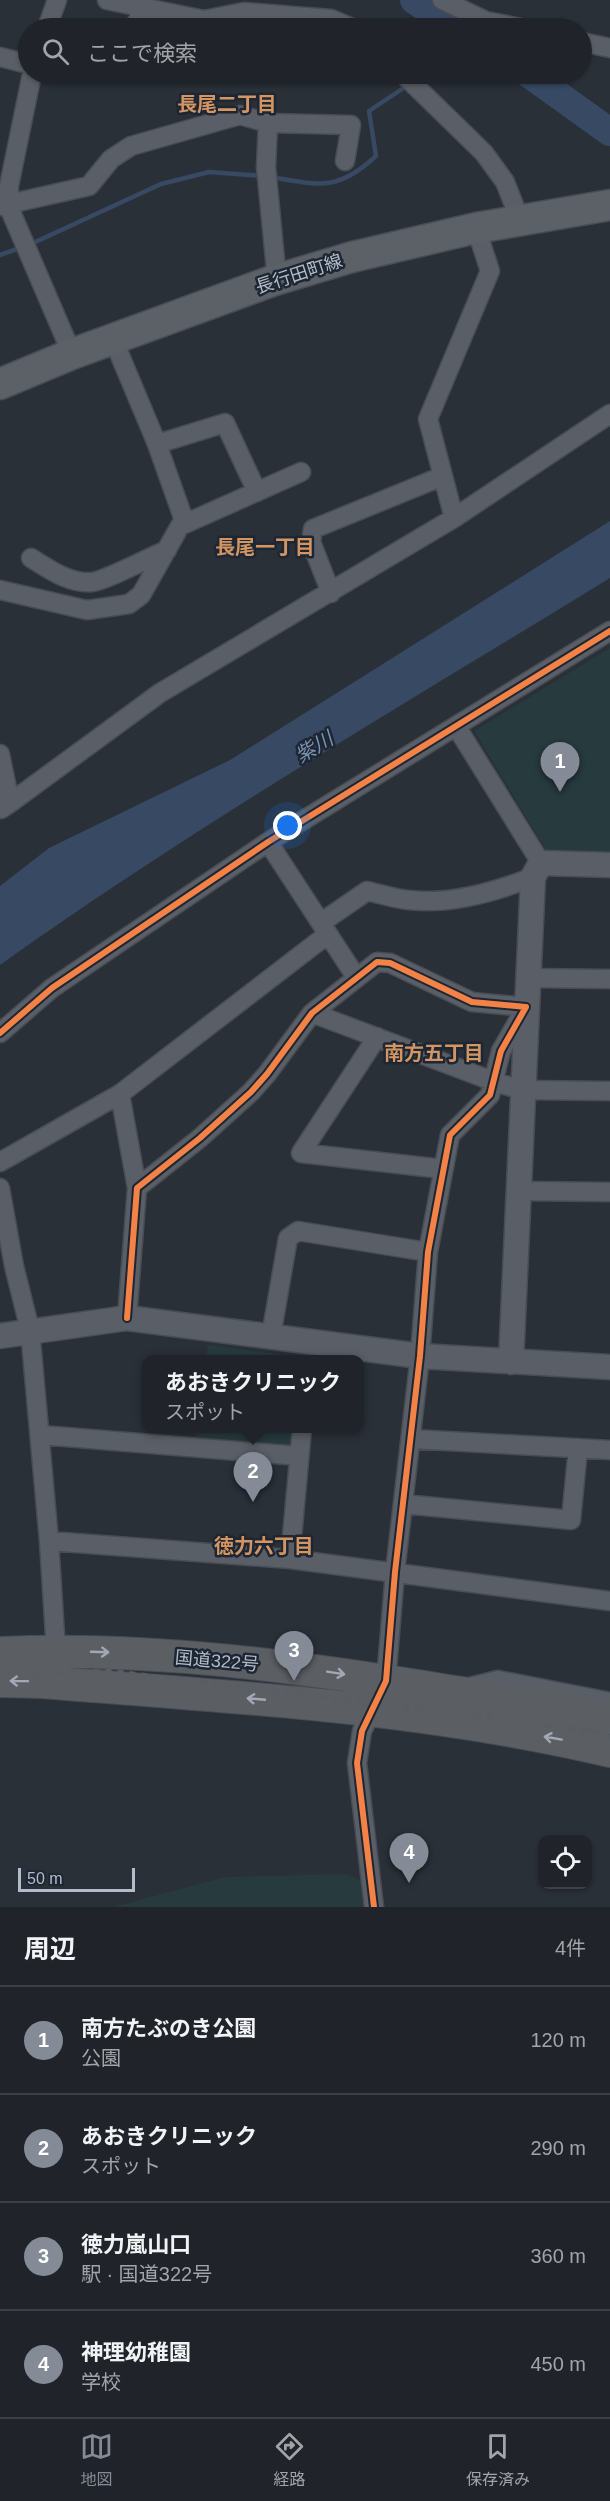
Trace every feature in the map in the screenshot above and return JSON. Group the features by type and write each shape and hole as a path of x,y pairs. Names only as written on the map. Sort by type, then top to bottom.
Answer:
{"highway":[{"name":"国道322号","path":"0,1653 56,1651 121,1654 324,1671 610,1718"},
{"name":"国道322号","path":"0,1681 42,1682 374,1710 559,1738 610,1751"}],"main road":[{"name":"長行田町線","path":"0,384 113,339 277,280 352,257 476,228 610,205"}],"street":[{"path":"51,18 57,0"},
{"path":"107,0 194,18"},
{"path":"228,0 244,12"},
{"path":"442,0 480,18"},
{"path":"138,18 142,8"},
{"path":"214,18 244,12 319,18"},
{"path":"592,44 610,48"},
{"path":"0,57 18,62"},
{"path":"30,84 4,205 72,354"},
{"path":"413,84 484,153 505,182 520,220"},
{"path":"4,205 89,186 111,159 131,146 240,115 268,123 351,125 345,161"},
{"path":"268,123 266,166 277,280"},
{"path":"454,518 428,419 489,271 476,228"},
{"path":"113,339 157,444 185,524"},
{"path":"5,807 160,693 454,518 610,414"},
{"path":"157,444 225,423 257,492"},
{"path":"0,590 87,610 129,604 141,595 180,526 302,472"},
{"path":"331,593 311,542 313,529 443,476"},
{"path":"31,558 53,572 75,580 93,582 166,550"},
{"path":"0,1033 52,988 268,842 610,631"},
{"path":"456,726 537,870 527,978 512,1362"},
{"path":"0,754 5,807"},
{"path":"268,842 356,977"},
{"path":"0,1161 120,1094 325,928 367,891 409,901 451,900 504,889 537,870 610,865"},
{"path":"137,1188 200,1138 251,1092 312,1013 377,962 390,963 472,1002 526,1007"},
{"path":"527,978 610,979"},
{"path":"374,1907 357,1763 362,1731 386,1681 395,1572 420,1356 428,1252 450,1135 490,1095 501,1051 526,1007"},
{"path":"312,1013 522,1090 610,1091"},
{"path":"376,1037 301,1153 443,1169"},
{"path":"120,1094 137,1188 127,1318"},
{"path":"0,1188 14,1266 30,1330 41,1435 56,1651"},
{"path":"518,1191 610,1192"},
{"path":"271,1336 288,1238 298,1231 428,1252"},
{"path":"0,1336 127,1318 271,1336 312,1351 610,1367"},
{"path":"290,1559 301,1433"},
{"path":"41,1435 299,1456"},
{"path":"411,1439 610,1450"},
{"path":"403,1504 571,1520 578,1448"},
{"path":"49,1541 290,1559 610,1601"},
{"path":"461,1693 469,1687 498,1680 610,1702"}],"green space":[{"path":"610,648 610,855 548,853 474,731"},
{"path":"208,1345 283,1355 207,1355"},
{"path":"196,1433 296,1433 294,1449 195,1442"},
{"path":"345,1874 372,1885 386,1907 113,1907 225,1877"}],"water":[{"name":"紫川","path":"610,521 610,578 225,814 74,913 0,965 0,886 49,848 230,760"}],"waterway":[{"path":"414,0 441,18"},
{"path":"543,84 610,132"},
{"path":"271,177 327,183 350,176 362,168 376,156 369,111 408,85"},
{"path":"31,244 161,184 209,172 263,176"},
{"path":"0,255 23,247"}],"railway":[{"path":"0,1688 44,1673 111,1671 542,1724 610,1738"}],"cycle path":[{"path":"0,1033 52,988 268,842 610,631"},
{"path":"127,1318 137,1188 200,1138 251,1092 312,1013 377,962 390,963 472,1002 526,1007 501,1051 490,1095 450,1135 428,1252 420,1356 395,1572 386,1681 362,1731 357,1763 374,1907"}],"place":[{"name":"南方たぶのき公園","path":"560,792"},
{"name":"あおきクリニック","path":"253,1502"},
{"name":"徳力嵐山口","path":"294,1681"},
{"name":"神理幼稚園","path":"409,1883"}],"district":[{"name":"長尾二丁目","path":"227,104"},
{"name":"長尾一丁目","path":"265,547"},
{"name":"南方五丁目","path":"434,1053"},
{"name":"徳力六丁目","path":"264,1546"}]}
